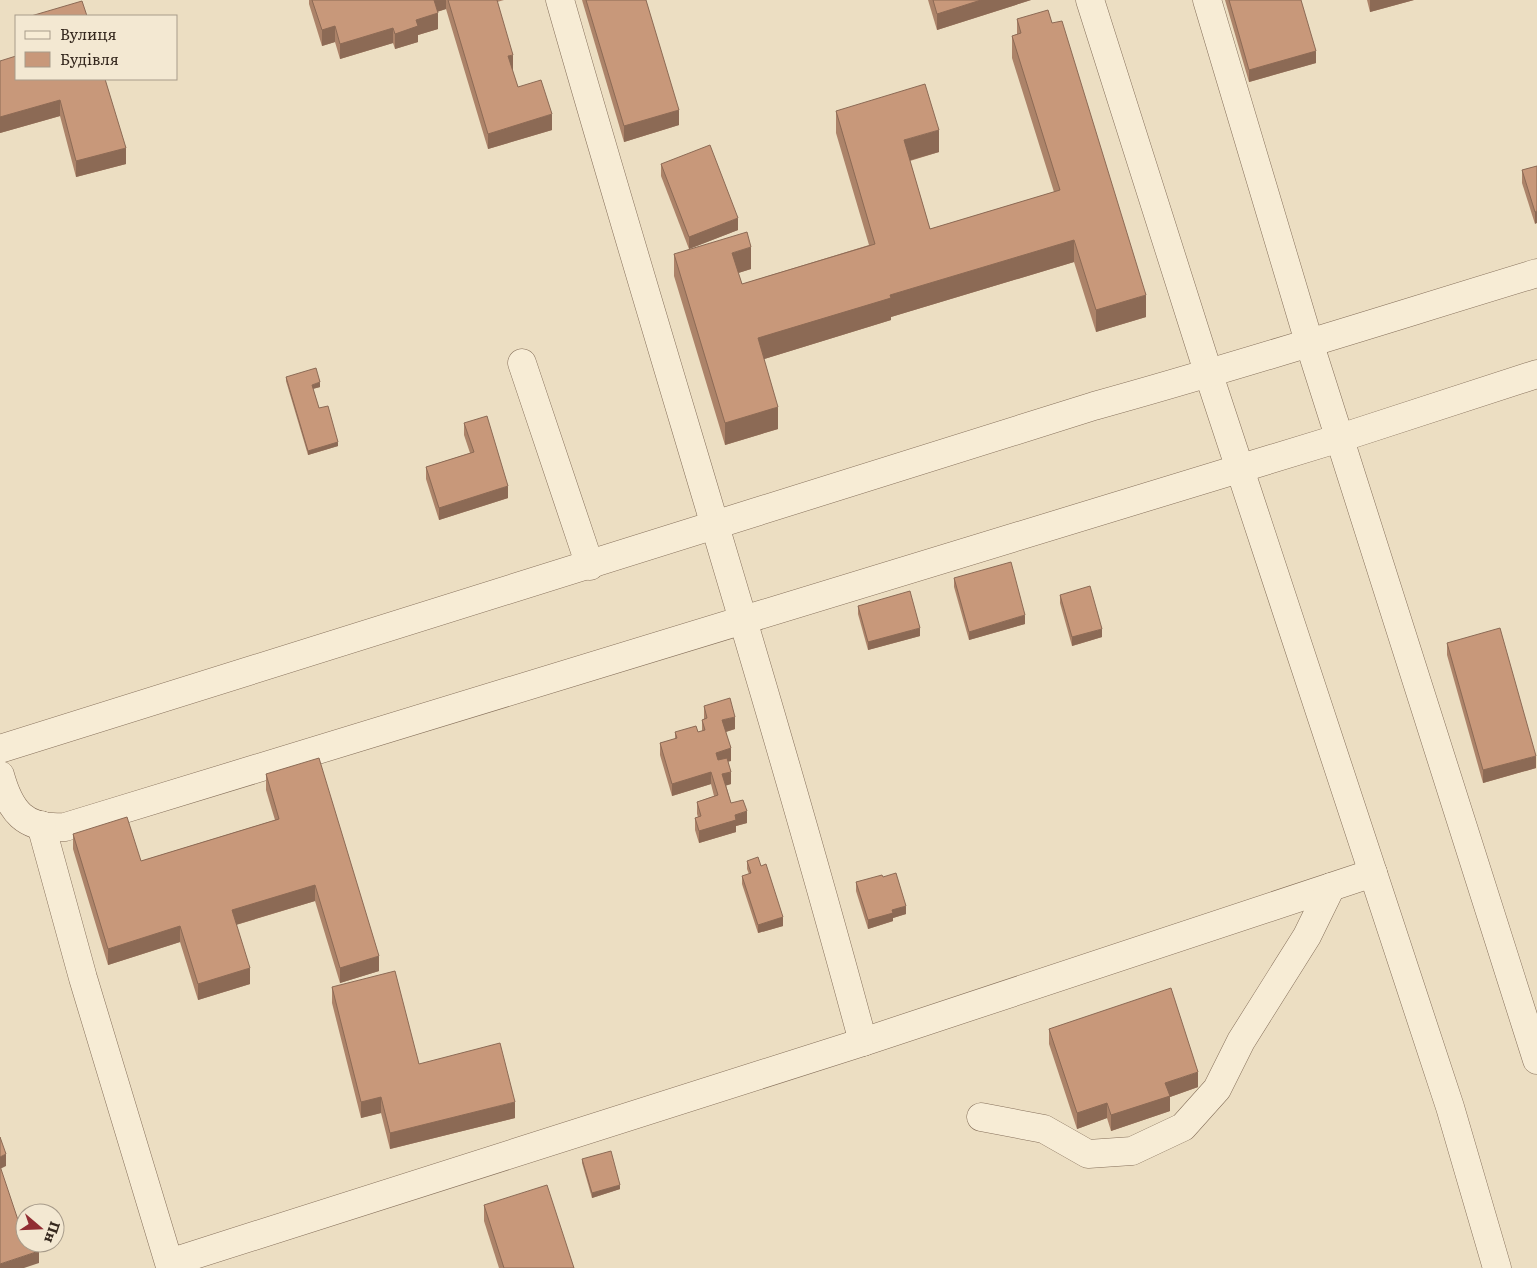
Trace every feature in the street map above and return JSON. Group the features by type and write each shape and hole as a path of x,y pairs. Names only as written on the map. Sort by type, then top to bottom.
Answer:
{"lane":[{"path":"560,0 623,222 714,527 744,620 863,1042"},
{"path":"1090,0 1209,375 1450,1108 1497,1268"},
{"path":"1207,0 1309,342 1537,1060"},
{"path":"0,749 590,566 1094,406 1209,375 1309,342 1537,274"},
{"path":"522,363 590,566"},
{"path":"0,775 6,799 16,813 49,828 65,827 1240,469 1537,374"},
{"path":"41,825 83,978 169,1263 863,1042 1373,873"},
{"path":"981,1117 1044,1129 1088,1154 1132,1151 1183,1127 1217,1089 1240,1040 1307,936 1331,887"}],"building":[{"path":"312,0 434,0 438,13 416,20 418,26 395,34 393,28 340,44 335,26 322,30"},
{"path":"448,0 497,0 513,55 508,56 518,87 541,80 552,114 488,134"},
{"path":"586,0 646,0 679,110 624,126"},
{"path":"933,0 981,0 937,14"},
{"path":"1229,0 1301,0 1316,51 1249,70"},
{"path":"82,1 87,15 34,15"},
{"path":"1048,10 1052,23 1062,21 1146,295 1096,310 1074,240 890,295 891,298 758,338 778,407 725,423 674,254 747,232 751,247 732,253 742,284 875,244 836,111 925,84 939,130 904,140 930,229 1060,190 1012,36 1021,33 1017,19"},
{"path":"15,56 15,80 105,80 126,148 76,161 60,100 0,117 0,61"},
{"path":"710,145 738,218 689,237 661,164"},
{"path":"1537,166 1537,211 1535,212 1522,170"},
{"path":"316,368 320,382 312,385 319,408 328,406 338,442 308,451 286,377"},
{"path":"487,416 508,486 439,508 426,467 474,452 464,423"},
{"path":"1011,562 1025,615 969,632 954,578"},
{"path":"1090,586 1102,629 1072,637 1060,595"},
{"path":"910,591 920,628 868,642 858,606"},
{"path":"1500,628 1536,756 1483,770 1447,643"},
{"path":"730,698 735,717 722,720 731,748 716,753 718,760 727,758 731,772 722,774 731,803 743,800 747,811 735,815 736,820 699,831 695,818 701,816 697,802 718,795 711,772 672,784 660,743 677,738 675,732 696,726 698,732 705,730 702,720 707,718 704,706"},
{"path":"319,758 379,956 340,968 315,885 232,910 250,968 198,984 180,926 108,949 73,834 127,817 141,861 279,819 266,774"},
{"path":"758,857 761,866 766,864 783,917 758,925 742,876 751,873 747,861"},
{"path":"896,873 906,906 892,910 893,913 868,920 856,882"},
{"path":"395,971 419,1064 500,1043 515,1102 390,1133 381,1097 361,1102 332,987"},
{"path":"1171,988 1198,1072 1165,1083 1170,1096 1111,1115 1107,1103 1077,1113 1049,1029"},
{"path":"0,1137 6,1154 0,1157"},
{"path":"611,1151 620,1185 592,1193 582,1159"},
{"path":"0,1166 15,1211 15,1253 33,1253 0,1264"},
{"path":"547,1185 574,1268 504,1268 484,1205"}]}
